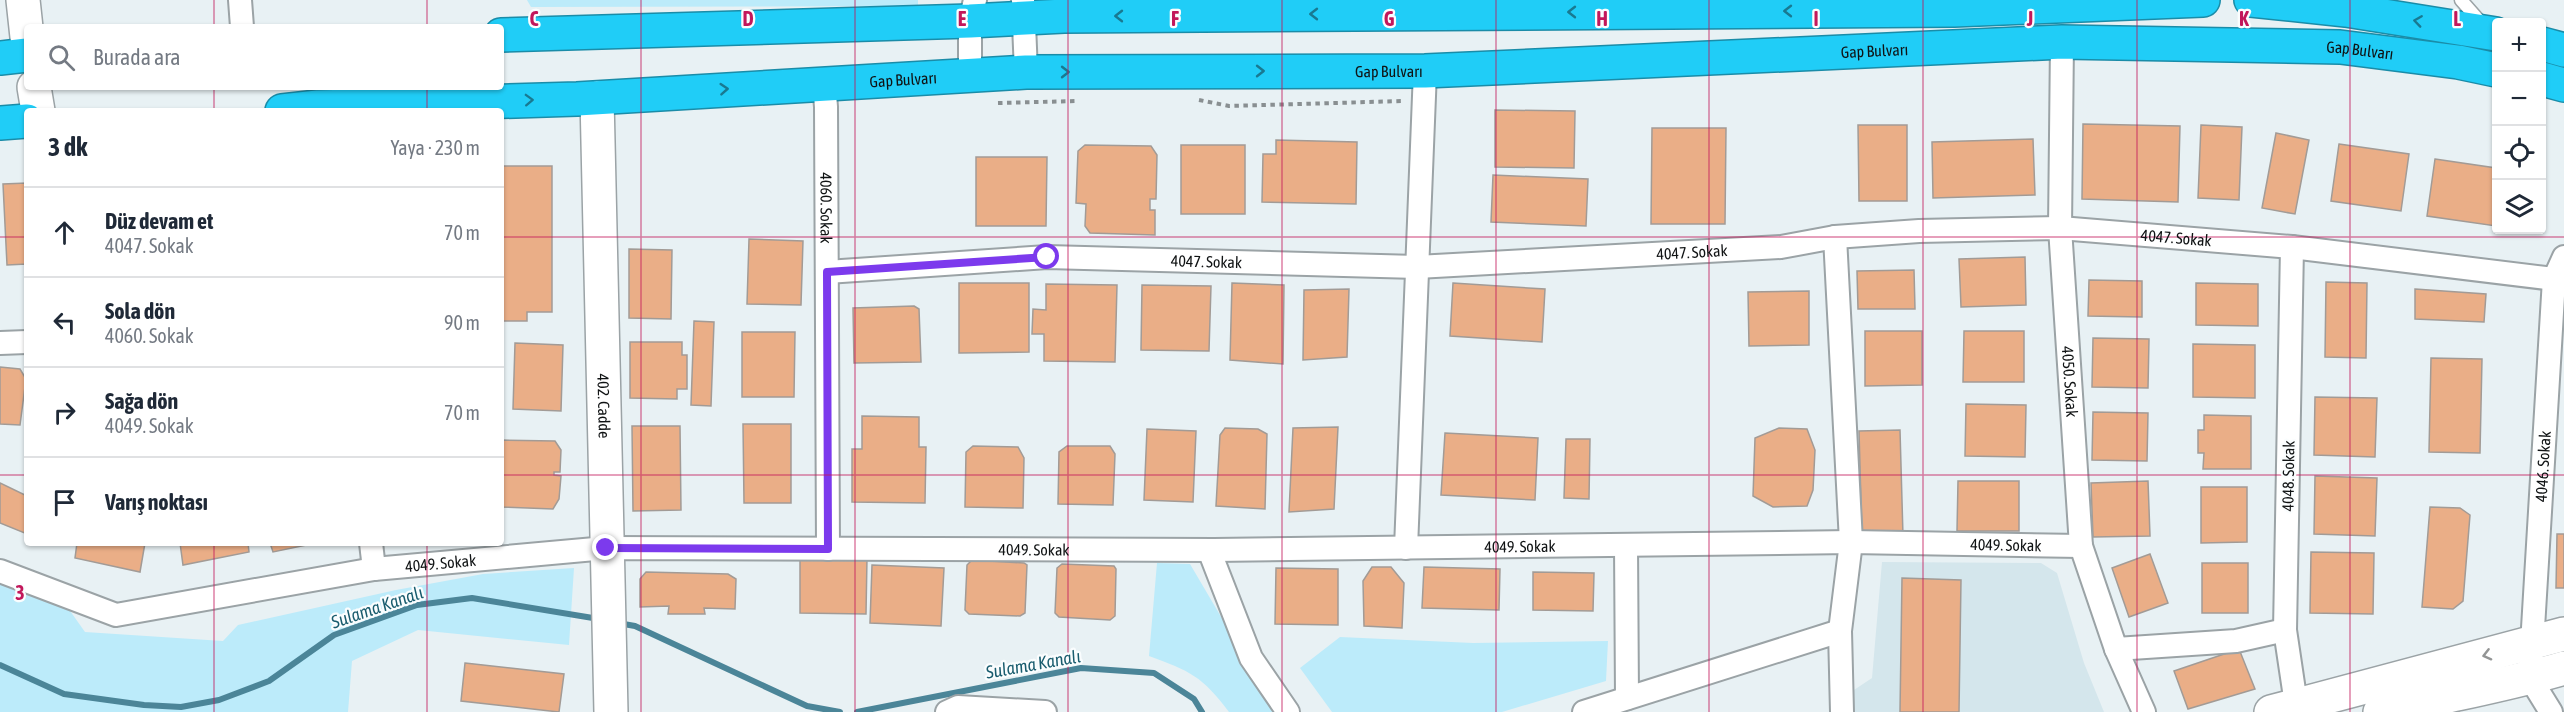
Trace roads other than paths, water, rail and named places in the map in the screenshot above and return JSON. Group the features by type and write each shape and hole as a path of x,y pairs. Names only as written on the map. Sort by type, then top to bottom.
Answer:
{"highway":[{"path":"504,35 1023,9 1064,16 1362,7 1954,5 2203,0"},
{"path":"2272,1 2346,10 2492,34"},
{"name":"Gap Bulvarı","path":"343,108 597,98 824,82 915,80 1026,72 1424,86 2062,42 2340,47 2458,62 2492,69"},
{"path":"2546,45 2564,50"},
{"path":"0,58 24,56"},
{"path":"2546,80 2564,85"},
{"path":"0,123 24,121"}],"street":[{"path":"23,0 26,24"},
{"path":"240,0 242,24"},
{"path":"1023,9 1026,72"},
{"path":"970,75 973,11"},
{"name":"4050. Sokak","path":"2062,42 2060,228 2081,546 2116,649 2144,712"},
{"name":"4060. Sokak","path":"824,82 828,549"},
{"path":"1406,548 1424,86"},
{"path":"34,90 38,108"},
{"name":"402. Cadde","path":"597,98 611,712"},
{"name":"4047. Sokak","path":"827,272 1047,257 1417,267 1781,248 1835,237 1919,231 2060,228 2292,247 2554,279"},
{"path":"1835,237 1851,542 1840,631 1842,712"},
{"name":"4048. Sokak","path":"2284,708 2292,247"},
{"name":"4046. Sokak","path":"2530,678 2554,279 2564,257"},
{"path":"0,343 24,342"},
{"name":"4049. Sokak","path":"0,571 116,615 374,569 606,548 1209,550 1851,542 2081,546"},
{"path":"1626,545 1627,698"},
{"path":"371,546 374,569"},
{"path":"1209,550 1251,658 1288,712"},
{"path":"2116,649 2236,641 2285,630"},
{"path":"1584,712 1840,631"},
{"path":"2284,708 2564,634"},
{"path":"2380,712 2451,694 2530,678 2564,668"},
{"path":"2530,678 2551,712"},
{"path":"947,712 958,707 1045,712"}],"lane":[{"path":"2461,0 2492,33"}],"waterway":[{"name":"Sulama Kanalı","path":"0,665 64,694 144,705 181,707 219,700 269,681 334,635 417,605 472,598 599,619"},
{"name":"Sulama Kanalı","path":"618,623 635,626 807,706 840,712"},
{"name":"Sulama Kanalı","path":"857,712 1081,668 1154,673 1194,699 1202,712"}]}
